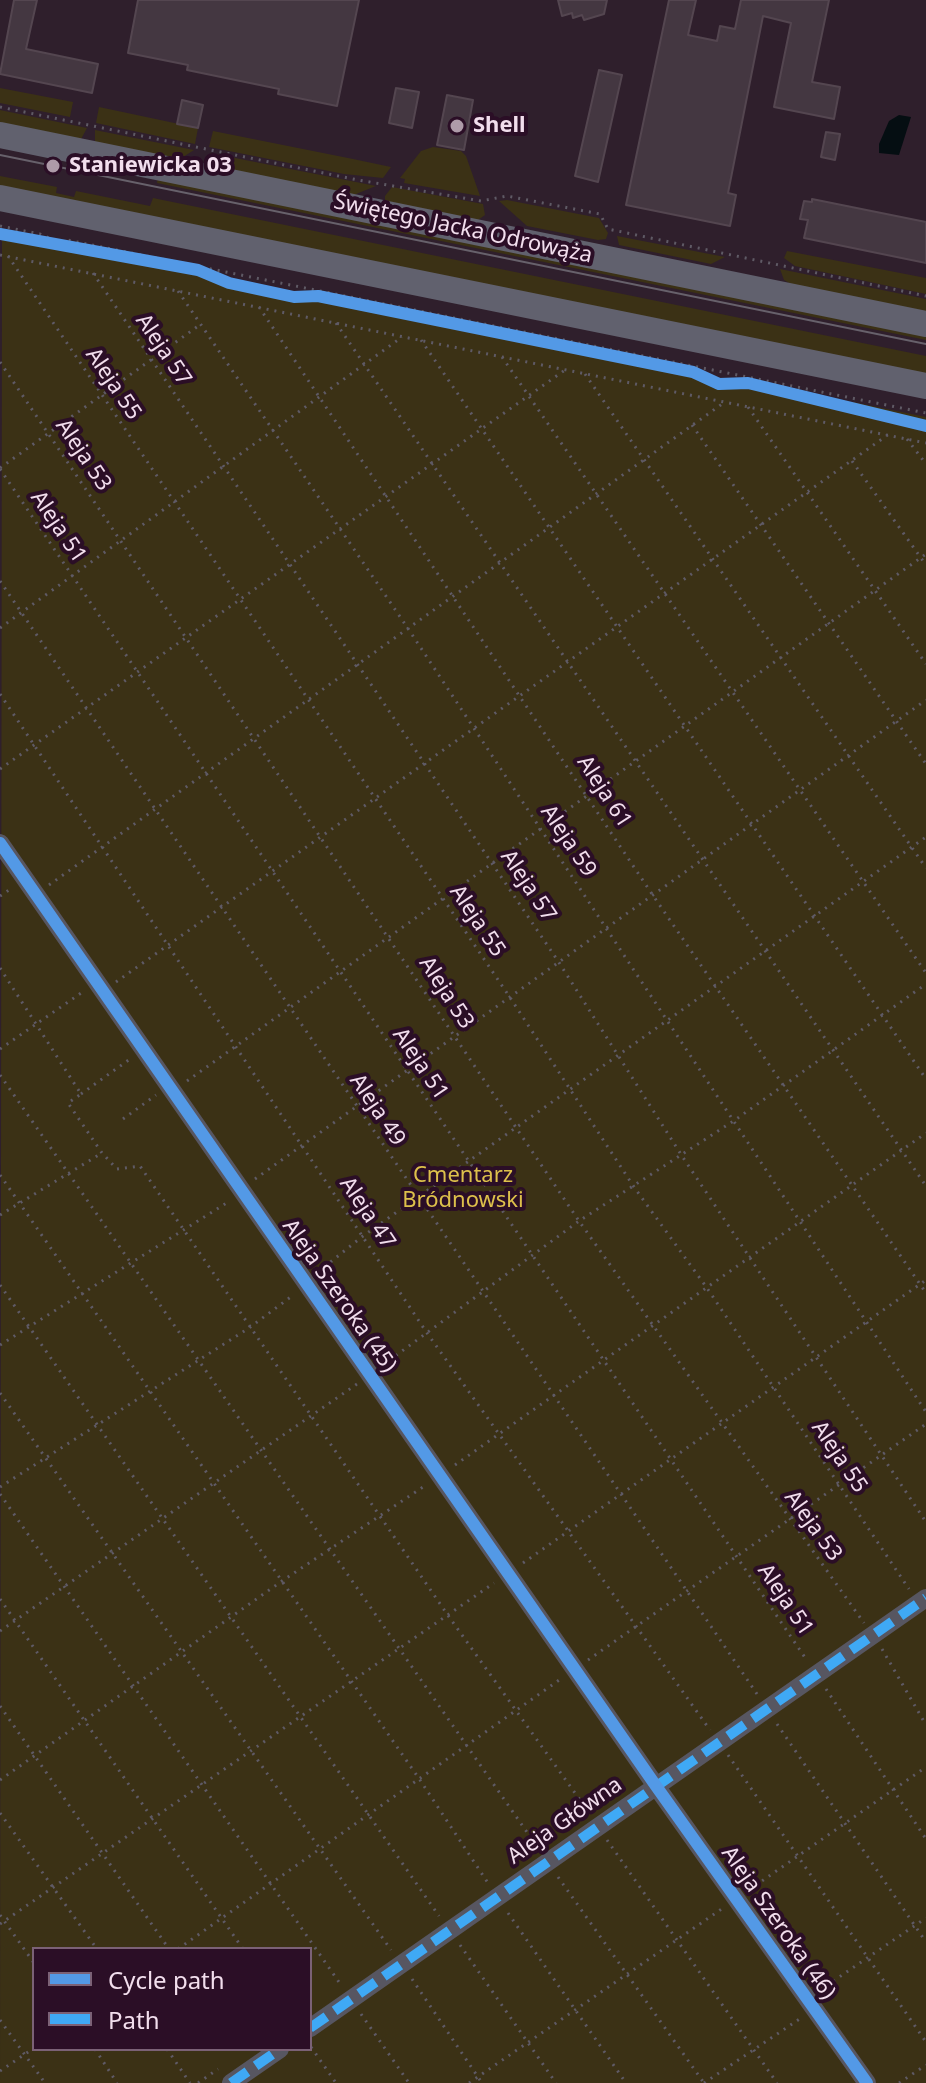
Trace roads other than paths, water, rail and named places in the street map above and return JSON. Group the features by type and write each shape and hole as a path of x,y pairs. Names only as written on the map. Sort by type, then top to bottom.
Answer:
{"main road":[{"name":"Świętego Jacka Odrowąża","path":"0,135 926,324"},
{"path":"0,198 926,386"}],"street":[{"name":"Aleja Szeroka (45)","path":"0,843 651,1779"},
{"name":"Aleja Główna","path":"312,2027 598,1826 651,1779 723,1749 816,1675 922,1600"},
{"name":"Aleja Szeroka (46)","path":"651,1779 867,2083"},
{"path":"231,2083 277,2051"}],"tram line":[{"path":"0,155 926,344"}],"place":[{"name":"Shell","path":"457,126"},
{"name":"Staniewicka 03","path":"53,166"}],"park label":[{"name":"Cmentarz Bródnowski","path":"463,1188"}]}
